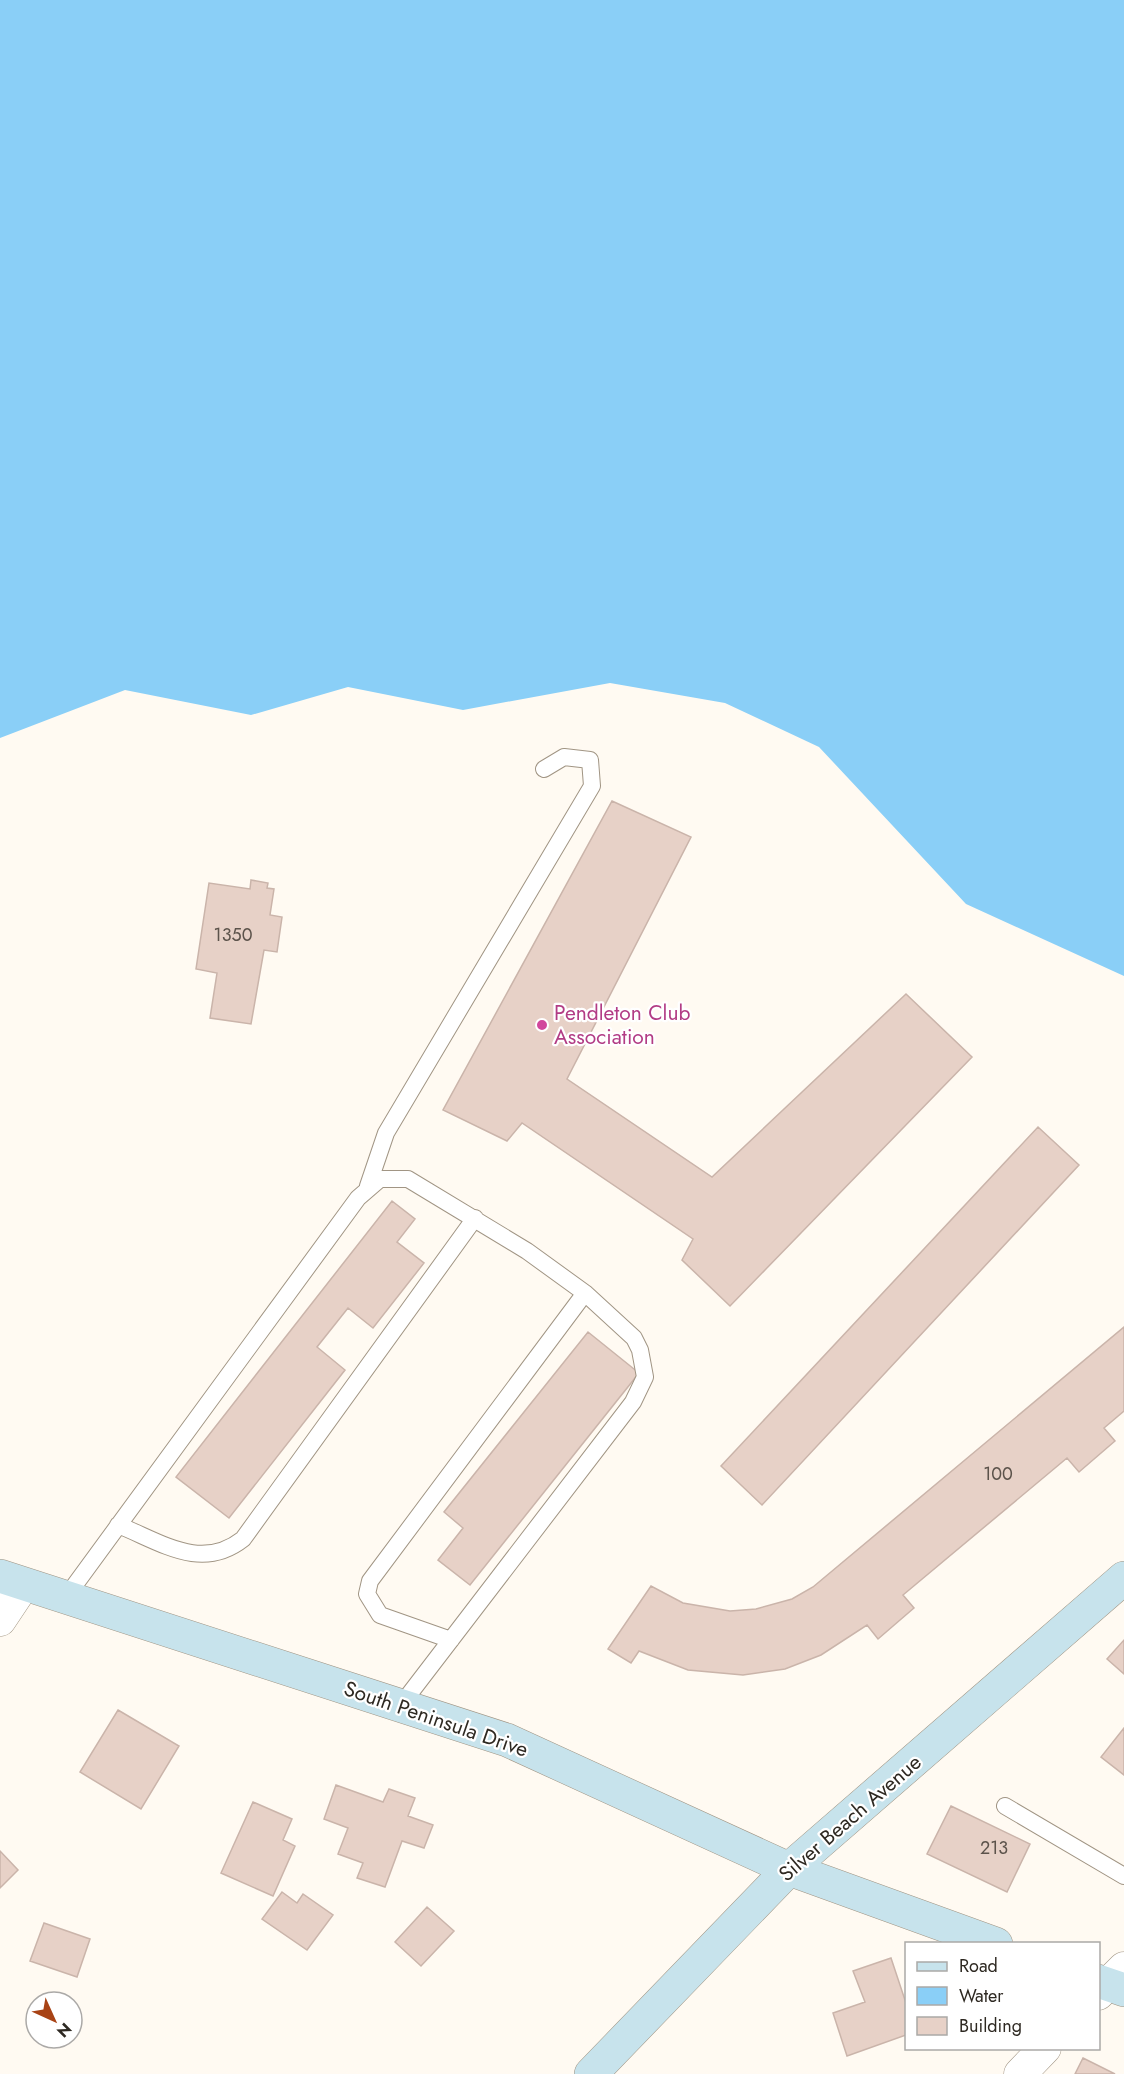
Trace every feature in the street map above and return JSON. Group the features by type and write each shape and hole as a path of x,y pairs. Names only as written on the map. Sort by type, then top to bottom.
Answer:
{"main road":[{"name":"Silver Beach Avenue","path":"591,2074 789,1869 1124,1578"},
{"name":"South Peninsula Drive","path":"12,1580 507,1740 789,1869 990,1942"}],"street":[{"path":"0,1620 12,1580"},
{"path":"1020,2074 1044,2050"}],"lane":[{"path":"66,1597 368,1186 386,1133 592,786 590,760 564,757 544,769"},
{"path":"368,1186 380,1179 408,1179 527,1251 585,1293 634,1338 643,1363 645,1377 641,1390 401,1706"},
{"path":"118,1525 188,1553 217,1554 243,1539 475,1218"},
{"path":"451,1640 380,1615 367,1594 370,1581 585,1293"},
{"path":"1005,1806 1124,1876"}],"water":[{"path":"0,0 1124,0 1124,976 966,904 819,747 725,703 610,683 463,710 348,687 251,715 125,690 0,738"}],"building":[{"name":"Pendleton Club Association","path":"612,801 691,837 567,1079 712,1177 906,994 972,1057 730,1306 682,1260 693,1239 522,1123 507,1141 443,1110"},
{"path":"251,880 268,883 267,888 274,889 270,915 282,917 277,952 264,950 251,1024 210,1018 217,973 196,969 209,883 250,889"},
{"path":"1038,1127 1079,1165 762,1505 721,1466"},
{"path":"392,1201 415,1219 397,1242 424,1263 373,1328 348,1308 317,1347 345,1370 229,1518 176,1477"},
{"path":"1124,1327 1124,1411 1104,1428 1115,1441 1079,1472 1067,1458 903,1595 914,1608 878,1639 867,1625 821,1655 785,1669 743,1675 688,1670 639,1651 631,1663 608,1649 651,1586 683,1603 730,1611 756,1609 792,1599 813,1587"},
{"path":"588,1332 639,1373 470,1585 438,1560 463,1528 444,1512"},
{"path":"1124,1640 1124,1674 1107,1659"},
{"path":"118,1710 179,1746 141,1809 80,1772"},
{"path":"1124,1728 1124,1775 1101,1757"},
{"path":"336,1785 383,1802 389,1789 415,1798 408,1816 433,1825 424,1848 402,1841 385,1887 357,1878 363,1863 338,1854 348,1828 324,1819"},
{"path":"253,1802 292,1819 283,1840 295,1846 273,1896 221,1873"},
{"path":"951,1806 1030,1844 1007,1892 927,1854"},
{"path":"0,1851 18,1870 0,1888"},
{"path":"282,1892 297,1903 303,1894 333,1915 307,1950 262,1919"},
{"path":"427,1907 454,1931 421,1966 395,1942"},
{"path":"44,1923 90,1939 77,1977 30,1961"},
{"path":"891,1958 905,2000 905,2035 847,2056 833,2013 865,2002 853,1971"},
{"path":"1083,2058 1115,2074 1075,2074"}],"place":[{"name":"Pendleton Club Association","path":"542,1025"}]}
